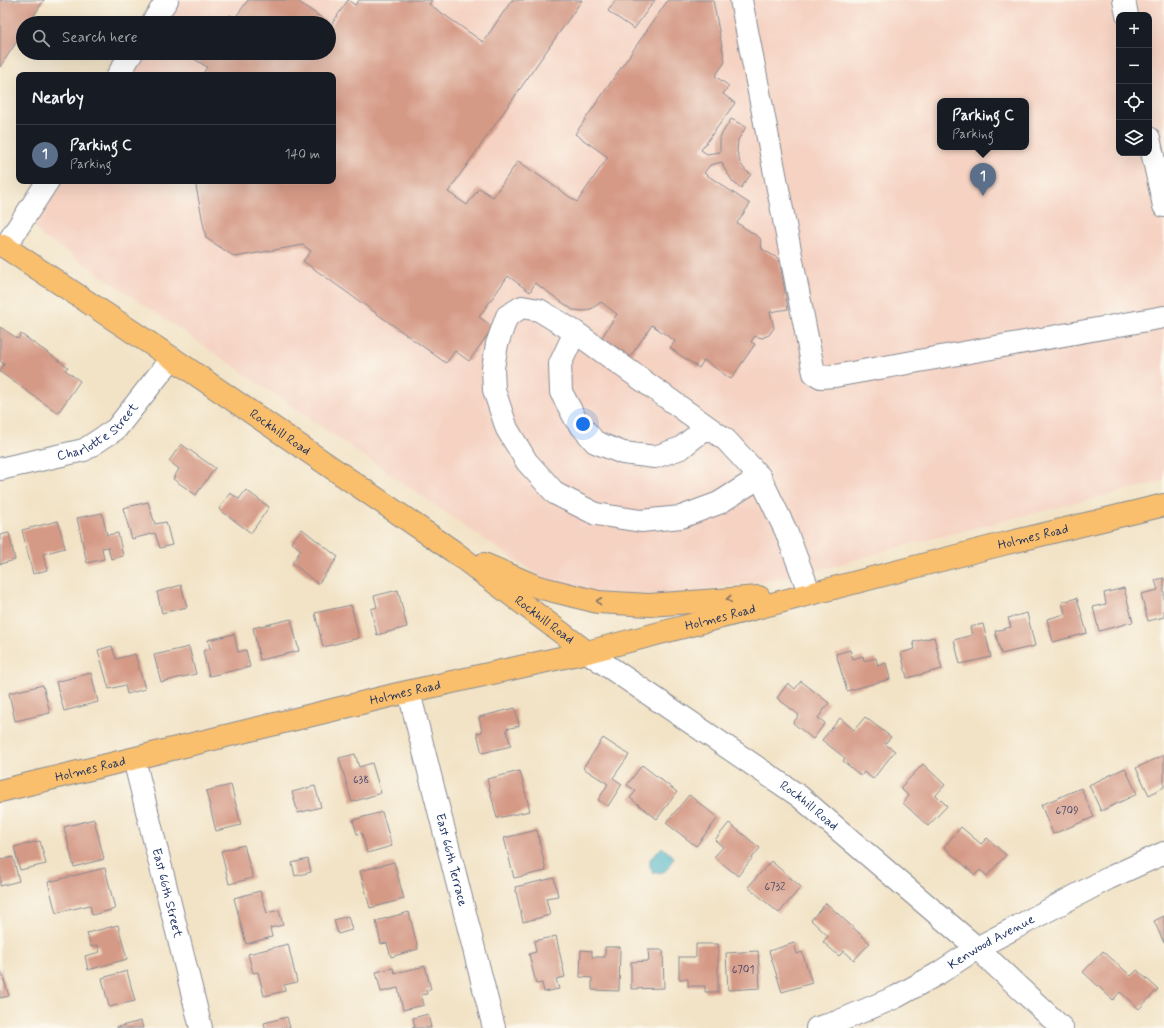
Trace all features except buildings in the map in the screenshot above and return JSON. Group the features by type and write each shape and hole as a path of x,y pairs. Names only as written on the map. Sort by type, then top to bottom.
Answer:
{"main road":[{"name":"Rockhill Road","path":"2,246 172,358 453,551 587,652"},
{"name":"Holmes Road","path":"0,791 409,692 587,652 1006,544 1164,505"},
{"name":"Holmes Road","path":"453,551 538,587 598,602 649,604 810,594"}],"street":[{"path":"157,16 167,0"},
{"path":"740,0 814,373 821,377 835,376 1164,318"},
{"path":"1124,0 1126,12"},
{"path":"120,72 128,60"},
{"path":"1152,152 1164,206"},
{"path":"2,246 46,184"},
{"path":"760,477 719,503 681,517 641,521 596,514 556,494 527,462 507,428 494,390 493,368 497,344 507,316 522,307 539,310 576,332 726,440 760,477 786,531 810,594"},
{"path":"576,332 560,364 561,392 576,420 595,442 623,453 655,457 681,448 707,427"},
{"name":"Charlotte Street","path":"0,469 84,450 116,429 172,358"},
{"name":"Rockhill Road","path":"587,652 799,796 977,948 1062,1028"},
{"name":"East 66th Terrace","path":"409,692 494,1028"},
{"name":"East 66th Street","path":"134,759 201,1028"},
{"name":"Kenwood Avenue","path":"817,1028 837,1022 896,997 939,973 977,948 1109,878 1164,853"}],"shaded area":[{"path":"180,0 1164,0 1164,481 899,547 831,567 776,579 670,595 596,593 545,579 506,554 72,255 43,237 37,231 34,224 34,217 56,184 336,184 336,72 132,72 140,60 336,60 336,16 170,16"}],"water":[{"path":"662,847 674,857 666,870 658,873 653,872 650,867 650,859"}],"place":[{"name":"Parking C","path":"983,196"}]}
